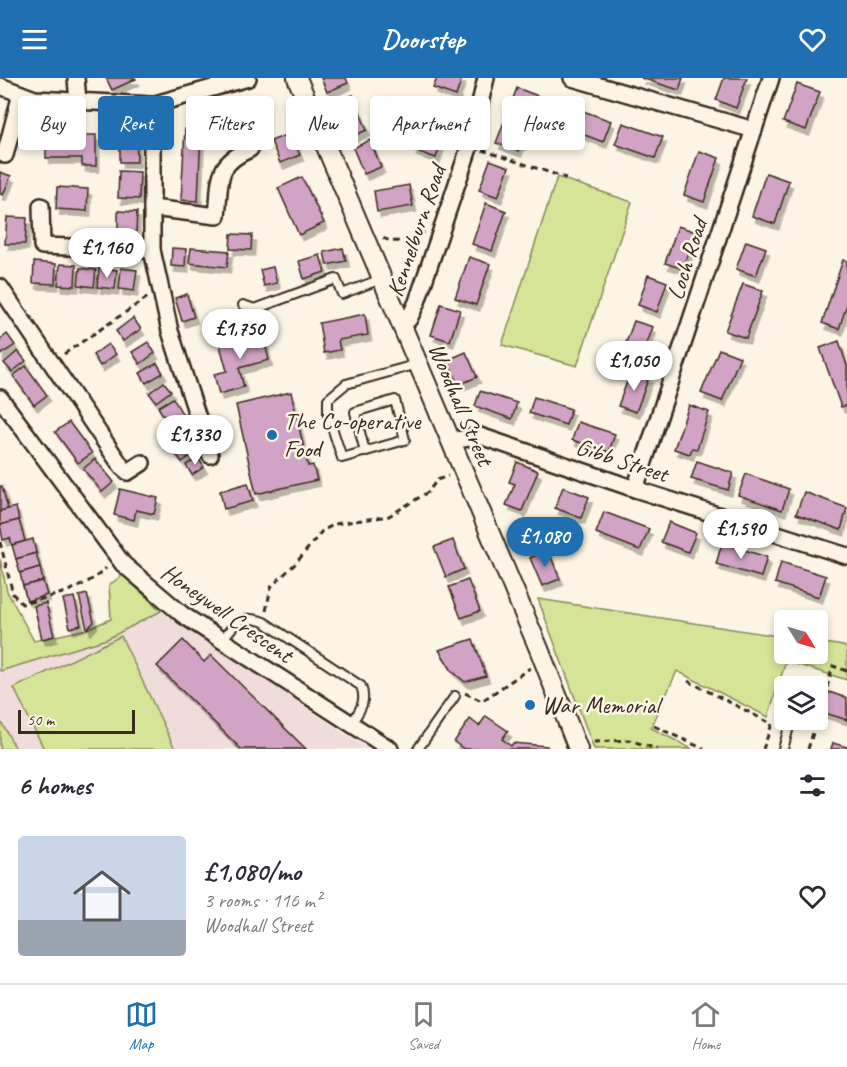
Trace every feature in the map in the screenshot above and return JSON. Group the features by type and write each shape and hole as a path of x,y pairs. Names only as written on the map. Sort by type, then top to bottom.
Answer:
{"street":[{"path":"76,78 78,96"},
{"path":"174,99 249,78"},
{"name":"Woodhall Street","path":"297,78 543,659 575,743"},
{"name":"Kennelburn Road","path":"482,96 486,78"},
{"path":"572,78 754,130"},
{"name":"Loch Road","path":"635,489 771,78"},
{"path":"0,86 27,96"},
{"path":"5,155 21,94"},
{"path":"152,150 152,250 170,331 210,455"},
{"path":"152,208 217,216 223,166 231,158 246,150"},
{"name":"Kennelburn Road","path":"401,326 409,319 417,302 468,150"},
{"path":"41,206 42,246 152,250"},
{"path":"0,287 122,467 128,472 142,463"},
{"name":"Honeywell Crescent","path":"0,398 117,556 183,615 390,749"},
{"name":"Gibb Street","path":"451,441 480,436 635,489 847,556"}],"lane":[{"path":"243,305 255,309 336,279 342,294 381,279"},
{"path":"365,452 355,412 395,400 405,440 342,459 328,415 328,399 346,384 418,364"},
{"path":"222,640 238,621 248,617 264,622 361,686 365,695 363,706 351,724"},
{"path":"418,749 455,696"},
{"path":"783,749 788,730"}],"path":[{"path":"485,150 566,178"},
{"path":"362,230 390,242 400,242 413,239 445,219"},
{"path":"52,362 155,293 160,286"},
{"path":"264,622 271,587 322,531 335,524 389,516 428,492 437,480 463,470"},
{"path":"0,542 13,594 22,604 51,597 97,578 117,556"},
{"path":"455,696 461,690 482,701 543,659"},
{"path":"828,683 833,666 847,670"},
{"path":"688,681 772,724 763,749"},
{"path":"654,726 704,749"},
{"path":"808,749 814,730"},
{"path":"575,743 586,733 590,742 629,740 657,749"}],"shaded area":[{"path":"161,611 368,749 16,749 0,720 0,671 107,639"}],"green space":[{"path":"557,177 632,202 577,366 502,345"},
{"path":"0,559 7,591 34,641 87,629 111,619 109,585 123,575 161,611 107,639 0,671"},
{"path":"538,599 774,635 774,664 785,664 781,676 774,676 774,698 768,717 677,671 651,728 692,749 594,749"},
{"path":"121,636 175,749 44,749 14,688"},
{"path":"828,644 843,646 847,648 847,680 796,664 828,664"},
{"path":"0,720 16,749 0,749"}],"building":[{"path":"106,78 135,78 136,79 112,90"},
{"path":"321,78 346,78 348,83 327,92"},
{"path":"437,78 462,78 456,96 433,88"},
{"path":"641,78 683,78 679,90"},
{"path":"724,78 747,78 736,108 716,100"},
{"path":"797,84 820,92 806,130 783,122"},
{"path":"517,88 538,96 514,96"},
{"path":"358,108 367,130 358,134"},
{"path":"585,112 611,121 603,142 585,135"},
{"path":"623,123 663,137 655,158 615,144"},
{"path":"502,127 502,145 496,143"},
{"path":"186,129 186,150 200,150 198,201 181,200"},
{"path":"86,135 96,135 96,166 82,166 82,158 46,158 46,150 86,150"},
{"path":"286,135 286,150 298,150 300,155 280,163 274,148 274,140"},
{"path":"370,140 370,150 374,150 381,167 364,174 354,150 358,150 358,146"},
{"path":"120,150 137,150 137,162 120,162"},
{"path":"413,150 439,150 436,158"},
{"path":"699,151 719,158 704,202 684,195"},
{"path":"490,160 509,167 498,197 479,190"},
{"path":"119,171 140,172 139,199 118,198"},
{"path":"0,172 11,176 3,195 0,194"},
{"path":"766,173 789,181 775,224 752,216"},
{"path":"302,177 324,223 299,235 278,188"},
{"path":"409,185 413,206 377,212 374,191"},
{"path":"57,187 88,189 87,211 56,209"},
{"path":"486,203 506,211 492,251 472,244"},
{"path":"118,211 137,212 136,232 118,232"},
{"path":"7,217 27,218 25,244 5,244"},
{"path":"678,226 696,232 683,269 665,263"},
{"path":"231,234 252,235 251,250 230,249"},
{"path":"746,241 766,248 756,276 736,269"},
{"path":"172,248 186,249 185,267 171,266"},
{"path":"191,248 229,251 227,267 189,263"},
{"path":"343,248 346,261 327,265 324,252"},
{"path":"320,255 325,272 304,279 299,261"},
{"path":"469,257 490,264 476,305 455,298"},
{"path":"843,260 847,261 847,304 839,329 822,323"},
{"path":"34,262 56,264 55,284 33,283"},
{"path":"60,264 76,265 75,286 58,285"},
{"path":"273,267 277,283 264,286 260,270"},
{"path":"80,268 96,270 94,287 78,285"},
{"path":"99,268 117,270 115,289 97,287"},
{"path":"121,268 137,270 134,291 119,289"},
{"path":"648,275 667,282 657,312 638,305"},
{"path":"743,284 763,291 746,338 725,331"},
{"path":"187,294 194,317 182,321 175,298"},
{"path":"441,304 460,310 450,341 431,335"},
{"path":"365,314 368,335 338,340 340,350 324,353 319,323"},
{"path":"133,318 141,329 123,341 116,331"},
{"path":"634,321 653,327 642,357 623,351"},
{"path":"262,331 269,360 239,368 244,387 219,394 214,374 227,371 219,342 234,338 236,346 247,343 245,336"},
{"path":"7,334 15,345 0,355 0,340"},
{"path":"839,341 847,366 847,405 841,407 820,348"},
{"path":"148,342 155,353 140,364 132,352"},
{"path":"108,344 116,354 100,366 93,355"},
{"path":"719,349 740,357 722,401 701,393"},
{"path":"18,351 26,361 12,372 4,363"},
{"path":"466,352 477,377 458,385 448,360"},
{"path":"157,363 163,373 146,383 140,373"},
{"path":"26,366 47,395 34,405 13,376"},
{"path":"631,371 649,377 636,412 618,406"},
{"path":"164,382 171,391 156,402 149,393"},
{"path":"480,391 517,403 512,419 475,406"},
{"name":"The Co-operative Food","path":"291,392 308,466 313,465 317,480 256,494 236,405"},
{"path":"534,397 571,409 566,425 529,413"},
{"path":"173,398 188,424 173,432 158,407"},
{"path":"689,405 709,412 697,449 692,448 690,454 674,449"},
{"path":"69,422 92,453 78,463 55,432"},
{"path":"578,422 615,434 609,452 572,440"},
{"path":"183,435 195,453 182,462 169,445"},
{"path":"198,458 204,467 192,475 186,465"},
{"path":"95,459 114,482 102,492 83,469"},
{"path":"697,461 733,473 728,490 691,479"},
{"path":"517,462 538,471 522,511 506,505 515,484 509,482"},
{"path":"746,474 789,489 782,510 738,495"},
{"path":"248,483 253,501 224,509 220,491"},
{"path":"0,486 2,486 8,509 0,511"},
{"path":"563,487 589,497 581,518 555,508"},
{"path":"120,489 158,498 154,514 136,510 134,520 114,515"},
{"path":"804,492 847,508 841,530 796,514"},
{"path":"16,507 19,520 0,525 0,511"},
{"path":"604,512 649,529 640,550 596,533"},
{"path":"19,520 25,541 12,545 10,538 3,540 0,525"},
{"path":"669,522 696,533 688,552 661,542"},
{"path":"33,539 36,553 16,559 12,545"},
{"path":"453,540 464,569 446,577 434,547"},
{"path":"722,543 767,557 761,577 716,564"},
{"path":"548,550 560,579 542,586 530,558"},
{"path":"36,553 40,567 20,573 16,559"},
{"path":"781,562 826,576 819,597 775,583"},
{"path":"40,567 43,581 23,586 20,573"},
{"path":"468,580 480,611 461,618 449,587"},
{"path":"43,581 47,595 27,601 23,586"},
{"path":"87,594 94,622 87,629 79,596"},
{"path":"74,597 81,625 70,628 63,599"},
{"path":"46,603 54,636 42,639 34,606"},
{"path":"473,639 486,676 465,682 452,671 439,650"},
{"path":"183,640 204,662 211,655 306,749 241,749 157,666"},
{"path":"829,692 847,698 847,720 828,714"},
{"path":"486,716 508,731 502,739 511,746 513,743 547,746 548,749 464,749 454,742 470,719 479,726"},
{"path":"833,743 847,747 847,749 831,749"}],"place":[{"name":"The Co-operative Food","path":"272,435"},
{"name":"War Memorial","path":"530,705"}]}
